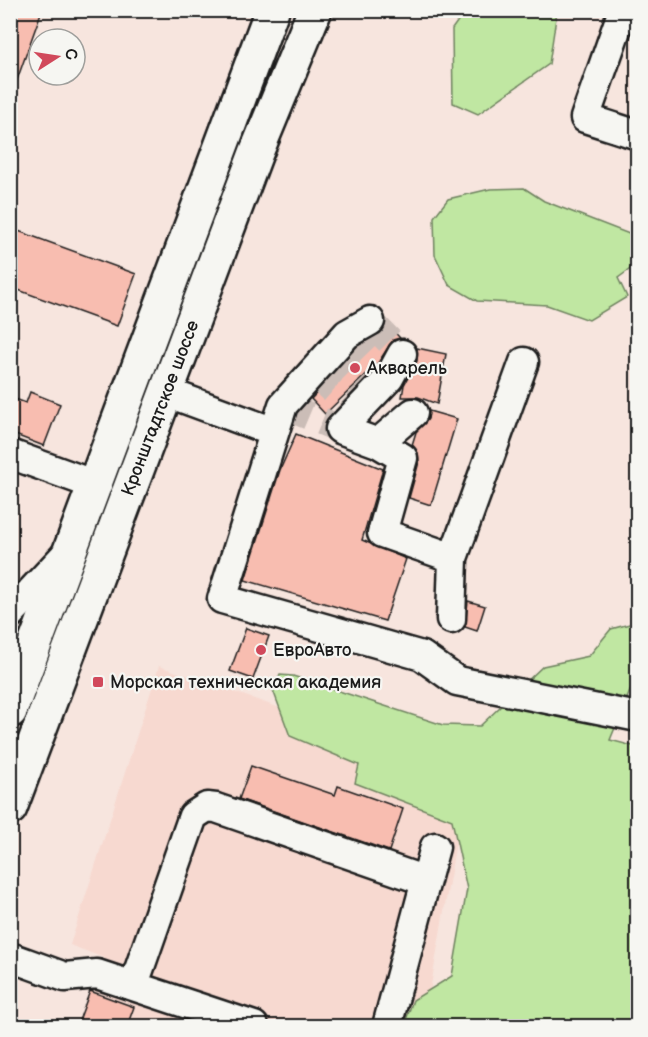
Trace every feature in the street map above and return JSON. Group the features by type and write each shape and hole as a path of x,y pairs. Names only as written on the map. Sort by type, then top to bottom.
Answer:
{"main road":[{"name":"Кронштадтское шоссе","path":"10,711 272,10"},
{"name":"Кронштадтское шоссе","path":"10,808 256,153 315,10"}],"street":[{"path":"623,10 585,118 638,135"},
{"path":"370,321 347,334 283,405 222,599 422,656 457,681 638,717"},
{"path":"402,354 389,378 340,429 378,443 404,458 382,533 453,558"},
{"path":"451,619 453,558 524,362"},
{"path":"166,392 274,432"},
{"path":"378,443 413,413"},
{"path":"10,454 95,485"},
{"path":"10,614 71,548"},
{"path":"134,984 193,816 207,807 426,881"},
{"path":"387,1026 435,847"},
{"path":"10,957 65,977 97,974 134,984 254,1026"}],"shaded area":[{"path":"159,666 468,773 424,1026 77,1026 104,958 70,945"}],"green space":[{"path":"465,11 557,11 549,64 478,114 453,103 452,29"},
{"path":"524,188 544,201 637,237 637,264 618,278 627,297 589,320 547,305 477,301 449,285 435,255 434,217 448,199 490,189"},
{"path":"637,622 637,674 610,740 637,747 637,1026 404,1026 413,1000 452,976 467,889 452,820 355,783 359,765 290,736 273,690 280,675 293,676 443,725 480,726 543,666 589,656 611,629"}],"building":[{"path":"10,10 42,10 36,27 27,27 27,52 13,91 10,91"},
{"path":"10,228 136,274 117,326 10,287"},
{"name":"Акварель","path":"386,323 400,338 393,340 378,363 325,414 311,399 363,344 384,330"},
{"path":"417,348 446,354 437,404 418,397 402,397 404,385 417,361"},
{"path":"30,392 60,404 44,446 10,433 10,397 26,403"},
{"path":"429,411 457,419 431,505 409,498 419,462 418,453 412,445 416,432 428,419"},
{"path":"296,434 383,469 362,540 406,559 385,621 245,580 280,470"},
{"path":"468,601 485,606 477,631 465,627"},
{"path":"246,628 269,636 253,679 230,671"},
{"path":"251,766 335,795 338,786 403,809 389,851 239,799"},
{"path":"90,991 134,1007 127,1026 77,1026"}],"tunnel":[{"path":"370,321 402,354"},
{"path":"347,334 389,378"},
{"path":"331,351 374,394"},
{"path":"312,372 357,411"},
{"path":"283,405 340,429"}],"place":[{"name":"Акварель","path":"355,368"},
{"name":"ЕвроАвто","path":"261,650"},
{"name":"Морская техническая академия","path":"98,682"}]}
